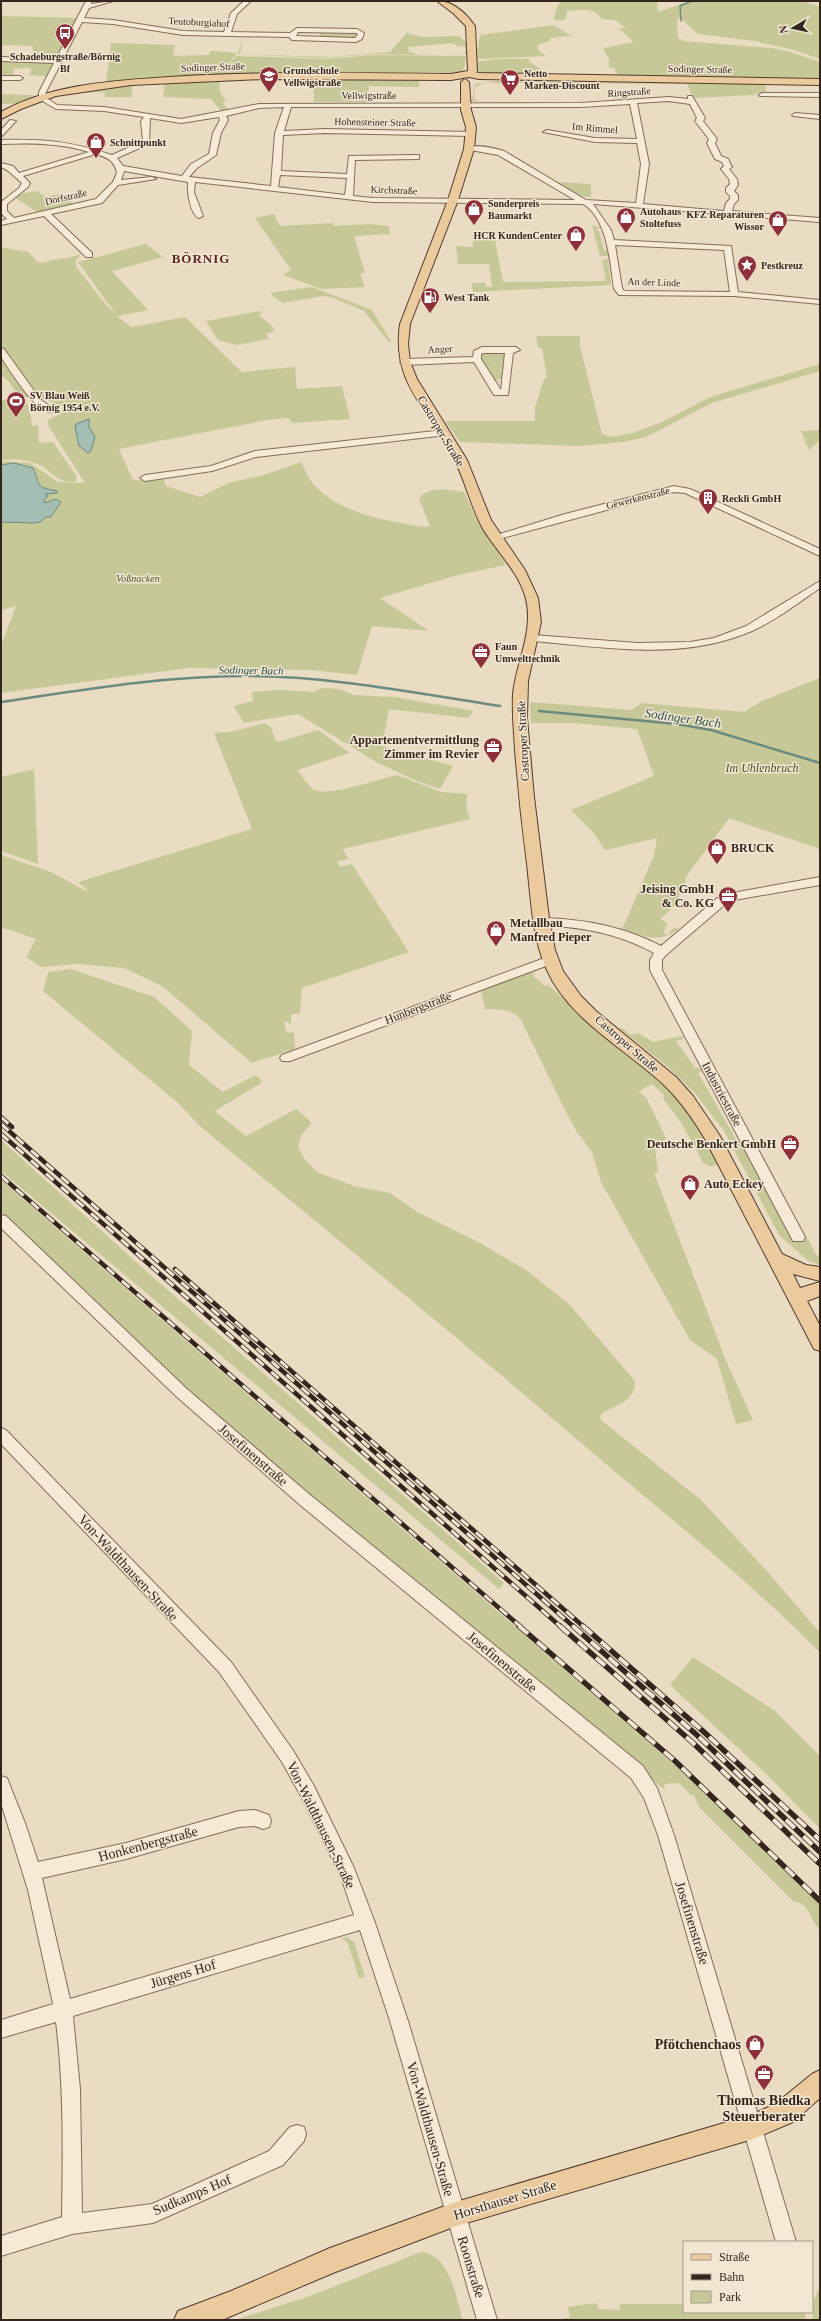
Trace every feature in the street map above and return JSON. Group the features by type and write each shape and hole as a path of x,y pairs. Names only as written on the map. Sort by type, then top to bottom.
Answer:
{"main road":[{"path":"441,1 462,14 471,25 473,34 469,78"},
{"name":"Sodinger Straße","path":"51,100 80,88 217,77 373,77 820,82"},
{"name":"Castroper Straße","path":"469,78 470,91 466,93 466,105 471,134 469,149 453,200 405,324 402,341 404,362 415,388 460,460 482,514 495,537 521,575 530,592 535,611 533,638 521,683 520,704 526,795 542,922 550,960 557,976 571,995 672,1083 694,1109 712,1136 820,1344"},
{"path":"51,81 62,88 80,88"},
{"name":"Sodinger Straße","path":"1,116 42,99 51,100 103,86"},
{"name":"Sodinger Straße","path":"1,120 42,99"},
{"path":"20,110 51,100"},
{"path":"777,1259 803,1271 820,1274"},
{"path":"794,1292 820,1279"},
{"path":"794,1292 820,1289"},
{"name":"Horsthauser Straße","path":"187,2320 234,2303 330,2261 456,2214 753,2127 784,2113 820,2082"}],"street":[{"path":"42,99 42,91 51,81 88,4 106,1"},
{"path":"227,34 234,13 248,1"},
{"name":"Teutoburgiahof","path":"81,20 113,22 183,33 292,35 297,30 361,33 360,38 356,40 295,39 292,38 292,35"},
{"path":"1,59 60,61"},
{"path":"1,78 20,78"},
{"path":"51,81 51,100"},
{"path":"762,95 820,95"},
{"name":"Ringstraße","path":"466,105 582,105 669,99 691,100 705,131 710,134 713,139 711,143 718,157 725,161 728,167 725,170 733,179 734,185 730,188 730,192 734,195 734,200 730,203 728,212"},
{"name":"Vellwigstraße","path":"51,100 68,107 104,109 181,121 241,110 288,105 466,105"},
{"path":"633,101 646,171 639,206"},
{"path":"274,188 277,173 279,133 288,105"},
{"path":"200,216 190,192 188,179 194,166 212,155 217,133 224,120 222,114"},
{"path":"795,115 820,117"},
{"path":"112,158 146,142 148,136 145,121 148,116"},
{"path":"1,135 12,121"},
{"name":"Hohensteiner Straße","path":"279,133 325,131 471,134"},
{"name":"Im Rimmel","path":"547,132 589,140 641,141"},
{"path":"1,142 51,141 74,145 96,152 112,158 120,168 120,178 116,183"},
{"name":"An der Linde","path":"469,149 497,151 585,202 600,220 611,242 618,289 622,293 734,294 820,302"},
{"path":"19,175 96,152"},
{"path":"349,197 351,159 354,157 416,157"},
{"path":"1,165 10,168 19,175 26,185 6,201 2,207 4,212 13,221"},
{"name":"Kirchstraße","path":"120,168 167,178"},
{"path":"277,173 350,176"},
{"name":"Kirchstraße","path":"116,183 167,178 188,179 384,200 596,202 820,219"},
{"name":"Dorfstraße","path":"1,223 98,201 116,183"},
{"path":"46,213 89,255"},
{"path":"611,242 728,248 734,294"},
{"name":"Anger","path":"512,350 507,382 491,384 477,359 479,351 512,350"},
{"path":"1,351 37,401 49,410"},
{"name":"Anger","path":"404,362 477,359"},
{"path":"145,478 212,468 255,454 444,433"},
{"name":"Gewerkenstraße","path":"495,537 568,516 674,489 687,491 820,553"},
{"path":"533,638 655,646 685,645 713,640 738,633 764,620 820,584"},
{"path":"542,922 573,923 632,938 662,952 725,898 820,882"},
{"name":"Industriestraße","path":"662,952 656,959 656,970 798,1237"},
{"name":"Hunbergstraße","path":"286,1058 550,960"},
{"name":"Josefinenstraße","path":"1,1220 182,1393 293,1489 637,1772 651,1794 666,1835 786,2241"},
{"name":"Von-Waldthausen-Straße","path":"1,1434 225,1668 242,1689 288,1757 308,1792 348,1874 365,1920 399,2021 456,2214"},
{"path":"1,1784 14,1813 32,1872 50,1940 63,2010 68,2067 72,2224"},
{"name":"Honkenbergstraße","path":"32,1872 126,1851 240,1820 255,1818 262,1821"},
{"name":"Jürgens Hof","path":"1,2028 365,1920"},
{"name":"Sudkamps Hof","path":"1,2246 72,2224 153,2213 276,2158 297,2134"},
{"name":"Roonstraße","path":"456,2214 487,2320"}],"green space":[{"path":"561,1 657,1 658,12 690,1 803,1 820,7 820,59 794,50 754,41 698,34 681,19 677,19 678,38 683,41 771,48 790,52 820,62 820,81 619,77 614,68 609,68 609,59 603,48 634,42 619,29 625,28 616,20 602,19 591,10 567,11 565,20 554,20 556,9"},
{"path":"1,16 77,18 57,57 51,59 32,58 33,46 1,45"},
{"path":"554,25 571,36 550,38 550,41 538,45 538,50 546,56 476,59 480,35"},
{"path":"299,31 354,32 358,33 358,38 294,38 297,36 320,37 320,33 295,33"},
{"path":"407,33 422,37 459,36 463,40 467,41 467,54 465,54 466,47 457,46 454,43 408,47 409,52 419,55 374,54 324,58 238,54 243,36 240,54 330,57 390,52"},
{"path":"111,43 175,45 173,56 209,55 210,51 237,53 220,75 68,88 106,82"},
{"path":"373,55 466,56 464,69 456,75 221,74 236,56 327,59"},
{"path":"496,59 529,59 530,62 551,76 481,75 476,73 477,62"},
{"path":"1,60 53,64 46,76 28,75 31,72 30,68 13,69 14,76 1,78"},
{"path":"219,79 220,92 226,101 222,102 228,109 233,109 221,111 211,99 163,97 165,82"},
{"path":"313,79 419,81 419,87 369,86 367,102 314,102"},
{"path":"497,81 765,84 766,92 752,95 693,98 687,84 485,83 475,87 474,99 493,102 472,101 475,84"},
{"path":"133,85 131,97 105,97 105,92 87,93"},
{"path":"2,94 34,95 19,104 1,104"},
{"path":"555,182 591,184 591,197 579,196"},
{"path":"36,191 46,197 60,194 73,204 37,212 14,197 19,194"},
{"path":"274,214 280,226 333,223 334,226 369,224 389,226 390,234 354,236 365,273 360,273 365,287 322,289 283,275 291,270 255,218"},
{"path":"592,225 602,228 596,229 599,231 604,250 609,251 608,256 600,256"},
{"path":"494,235 503,282 606,281 602,260 608,259 611,285 473,292 472,283 486,283 486,287 492,287 489,264 458,264 456,246 473,247 473,238 493,238"},
{"path":"146,244 163,257 112,271 148,310 117,316 78,262"},
{"name":"Voßnacken","path":"1,247 28,252 39,263 65,259 81,254 75,262 77,268 102,300 123,321 132,327 185,317 242,372 295,367 297,389 342,386 350,419 292,423 288,418 267,420 119,449 133,480 155,481 163,477 166,486 200,497 228,483 264,475 301,462 314,485 340,505 354,511 382,519 424,527 430,526 419,499 423,495 433,490 453,490 464,492 479,524 506,565 458,575 380,598 429,631 372,626 357,675 312,670 188,668 1,693 1,646 16,606 1,610 1,461 30,463 58,482 85,483 49,427 48,420 60,414 63,407 40,397 1,345"},
{"path":"312,287 372,310 392,343 389,342 364,311 331,297 324,296 284,303 270,293"},
{"path":"260,311 262,314 258,315 269,323 275,331 266,334 269,339 237,345 218,340 206,321"},
{"path":"536,336 580,336 580,346 602,434 611,437 633,433 662,422 710,397 820,364 820,371 712,403 646,437 623,442 581,446 460,442 445,421 535,421 535,407 544,379 547,378 542,348 538,347"},
{"path":"486,352 487,354 505,353 506,369 502,368 500,371 505,372 503,379 494,380 485,368 490,368 483,365 480,354"},
{"path":"1,354 30,397 19,397 9,382 1,375"},
{"path":"25,399 30,410 32,426 38,425 39,443 53,442 77,477 75,482 63,480 39,465 30,462 1,460 1,400"},
{"path":"820,430 820,440 809,450 801,431"},
{"name":"Im Uhlenbruch","path":"820,678 820,849 729,818 686,877 685,886 679,892 680,901 660,919 669,924 667,924 664,933 667,935 675,927 678,929 671,934 664,936 657,937 644,936 622,930 654,855 657,838 605,850 592,831 571,810 654,776 637,729 575,723 531,723 530,702 631,710 642,703 744,712 762,701"},
{"path":"322,688 339,689 354,695 394,697 474,711 468,718 389,709 382,746 453,766 440,789 417,781 378,763 298,714 244,723 234,706 253,701 252,692 280,690 314,692"},
{"path":"264,723 271,727 275,740 279,742 318,730 350,753 297,770 312,789 323,792 346,789 397,775 441,792 467,794 466,808 470,819 343,849 348,859 337,862 340,867 352,864 409,952 302,988 300,1014 291,1014 291,1023 289,1024 288,1021 284,1022 287,1033 294,1032 295,1049 252,1063 162,986 124,968 78,964 41,967 26,957 36,939 1,927 1,855 51,872 86,891 88,890 78,882 252,829 214,733 235,731"},
{"path":"34,769 38,864 1,851 1,777"},
{"path":"71,969 154,997 192,1031 189,1065 223,1092 256,1075 263,1082 215,1111 246,1136 296,1109 310,1121 311,1124 302,1134 298,1146 303,1157 317,1172 354,1186 390,1193 417,1212 480,1243 526,1270 569,1304 635,1381 634,1388 629,1398 602,1413 600,1418 602,1421 701,1500 766,1570 820,1633 820,1653 795,1628 716,1556 455,1337 201,1127 177,1102 43,991 48,972"},
{"path":"529,971 535,974 533,976 545,986 548,985 664,1083 685,1106 718,1164 712,1167 703,1163 682,1124 663,1098 664,1095 652,1084 639,1091 647,1099 666,1138 664,1142 656,1144 655,1148 658,1172 654,1173 727,1363 753,1420 736,1424 717,1359 690,1340 601,1182 592,1152 577,1132 565,1110 521,1020 514,1013 485,1009 481,990"},
{"path":"620,1027 631,1035 638,1033 653,1042 682,1036 684,1039 676,1041 695,1068 702,1067 704,1071 698,1073 737,1141 741,1141 797,1239 807,1237 816,1255 820,1256 820,1265 807,1260 779,1235 724,1131 694,1092 669,1068 620,1029"},
{"path":"1,1140 146,1271 504,1583 499,1589 1,1171"},
{"path":"1,1180 678,1768 820,1905 820,1930 806,1908 803,1905 793,1901 699,1807 694,1795 691,1795 679,1783 664,1784 665,1790 294,1484 160,1365 31,1240 24,1237 24,1233 1,1212"},
{"path":"693,1657 775,1711 820,1756 820,1829 765,1773 670,1685"},
{"path":"347,1937 354,1942 365,1977 359,1978 348,1944 345,1940 341,1939"},
{"path":"421,2252 431,2255 439,2261 445,2269 454,2289 463,2320 235,2320 313,2295"},
{"path":"817,2291 820,2291 820,2320 813,2320 813,2298 816,2297"},
{"path":"597,2303 598,2309 620,2310 620,2304 683,2304 683,2313 805,2313 806,2320 556,2320 570,2317 568,2307"}],"shaded area":[{"path":"89,419 89,427 95,437 91,451 88,453 79,446 75,427 76,424"},
{"path":"14,463 33,468 38,482 42,487 57,491 57,493 45,494 48,496 44,503 56,499 61,502 51,517 46,517 40,522 34,523 1,522 1,465"}],"waterway":[{"path":"681,21 680,6 692,1"},
{"name":"Sodinger Bach","path":"1,702 92,688 153,681 184,678 245,676 341,682 500,706"},
{"name":"Sodinger Bach","path":"539,711 677,724 711,730 820,763"}],"railway":[{"path":"1,1117 12,1127"},
{"path":"1,1124 574,1627"},
{"path":"1,1134 561,1627"},
{"path":"1,1176 521,1627"},
{"path":"175,1269 584,1627"},
{"path":"519,1626 675,1761 820,1901"},
{"path":"560,1626 692,1742 820,1864"},
{"path":"573,1626 698,1736 820,1852"},
{"path":"583,1626 704,1732 820,1840"}],"place":[{"name":"Schadeburgstraße/Börnig Bf","path":"65,50"},
{"name":"Grundschule Vellwigstraße","path":"269,93"},
{"name":"Netto Marken-Discount","path":"510,96"},
{"name":"Schnittpunkt","path":"96,159"},
{"name":"Sonderpreis Baumarkt","path":"474,226"},
{"name":"Autohaus Stoltefuss","path":"626,234"},
{"name":"KFZ Reparaturen Wissor","path":"778,237"},
{"name":"HCR KundenCenter","path":"576,252"},
{"name":"Pestkreuz","path":"747,282"},
{"name":"West Tank","path":"430,314"},
{"name":"SV Blau Weiß Börnig 1954 e.V.","path":"16,418"},
{"name":"Reckli GmbH","path":"708,515"},
{"name":"Faun Umwelttechnik","path":"481,669"},
{"name":"Appartementvermittlung Zimmer im Revier","path":"493,764"},
{"name":"BRUCK","path":"717,865"},
{"name":"Jeising GmbH & Co. KG","path":"728,913"},
{"name":"Metallbau Manfred Pieper","path":"496,947"},
{"name":"Deutsche Benkert GmbH","path":"790,1161"},
{"name":"Auto Eckey","path":"690,1201"},
{"name":"Pfötchenchaos","path":"755,2061"},
{"name":"Thomas Biedka Steuerberater","path":"764,2091"}],"district":[{"name":"BÖRNIG","path":"201,258"}]}
